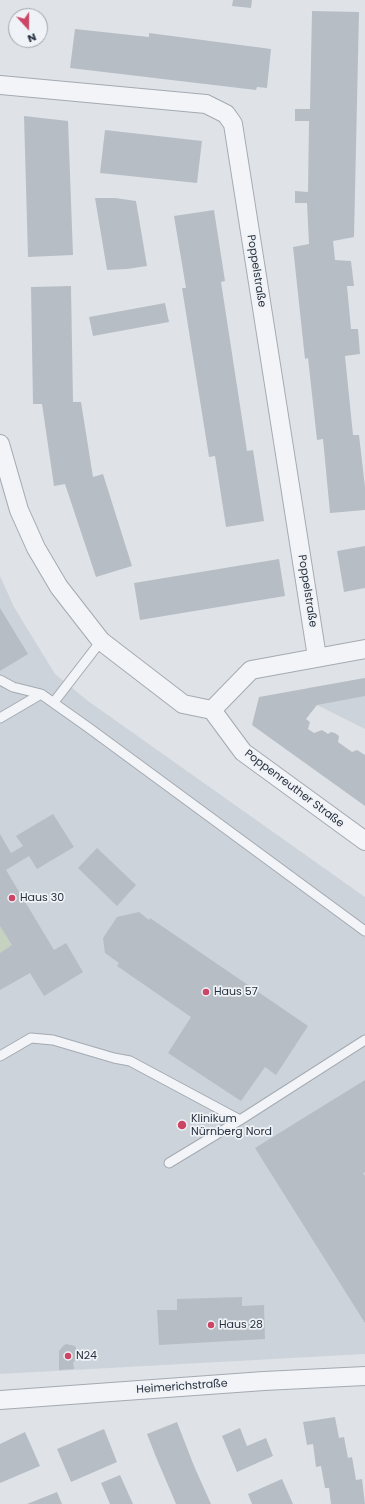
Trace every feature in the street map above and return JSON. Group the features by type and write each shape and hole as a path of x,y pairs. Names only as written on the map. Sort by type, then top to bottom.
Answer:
{"street":[{"name":"Poppelstraße","path":"0,85 206,104 226,114 233,124 317,657"},
{"path":"0,444 19,510 36,548 59,587 101,641 183,704 212,710 251,670 365,649"},
{"name":"Poppenreuther Straße","path":"212,710 243,752 365,841"},
{"name":"Heimerichstraße","path":"0,1400 264,1381 365,1376"}],"lane":[{"path":"54,702 101,641"},
{"path":"0,680 13,687 41,694 54,702 365,931"},
{"path":"0,718 41,694"},
{"path":"0,1056 31,1038 53,1040 114,1058 130,1061 240,1120"},
{"path":"169,1163 240,1120 365,1040"}],"shaded area":[{"name":"Klinikum Nürnberg Nord","path":"0,576 14,607 55,674 88,701 365,897 365,1354 0,1374"},
{"path":"365,678 365,729 317,705 308,688"}],"green space":[{"path":"0,926 12,945 0,953"}],"building":[{"path":"233,0 252,0 251,8 232,6"},
{"path":"312,11 359,12 354,237 333,241 335,260 351,261 354,286 347,286 351,329 358,329 360,354 345,356 353,435 359,435 365,487 365,510 330,513 323,439 317,440 308,358 305,359 293,247 309,244 307,203 295,203 295,191 308,192 309,121 295,121 295,109 310,109"},
{"path":"75,29 149,37 149,33 271,49 267,88 257,87 256,90 70,68"},
{"path":"24,116 68,121 73,255 28,257"},
{"path":"105,130 202,141 197,183 100,173"},
{"path":"95,198 115,198 136,201 147,266 107,270"},
{"path":"214,210 225,281 221,282 247,451 253,450 264,521 226,527 215,456 209,457 182,288 186,288 174,216"},
{"path":"71,286 73,402 81,402 93,477 103,474 132,566 96,577 65,484 54,486 42,404 33,404 31,287"},
{"path":"165,303 169,322 93,336 89,317"},
{"path":"365,546 365,588 344,592 337,551"},
{"path":"279,559 285,596 140,620 134,583"},
{"path":"0,608 28,654 0,671"},
{"path":"365,678 365,696 317,705 306,719 310,722 308,729 314,733 322,730 328,734 331,732 335,733 339,736 338,742 352,752 357,750 365,755 365,806 252,725 259,697"},
{"name":"Haus 30","path":"53,814 74,847 37,869 29,856 6,870 54,950 66,943 83,972 44,996 30,973 0,990 0,953 12,945 0,926 0,834 11,853 23,846 16,836"},
{"path":"97,848 136,885 117,906 78,868"},
{"name":"Haus 57","path":"139,912 308,1026 276,1075 265,1067 241,1101 168,1053 191,1017 117,966 119,963 105,953 103,938 117,917"},
{"path":"365,1080 365,1172 363,1173 365,1176 365,1323 255,1148"},
{"name":"Haus 28","path":"242,1297 242,1306 264,1305 265,1339 159,1345 157,1310 177,1310 177,1299"},
{"name":"N24","path":"66,1344 75,1346 79,1355 73,1363 74,1369 59,1370 59,1351"},
{"path":"335,1417 339,1438 344,1437 348,1458 352,1457 356,1480 362,1479 365,1504 331,1504 329,1488 325,1488 321,1466 316,1467 313,1444 307,1445 303,1422"},
{"path":"177,1422 211,1504 176,1504 156,1457 147,1434"},
{"path":"240,1428 247,1446 266,1438 273,1456 237,1472 222,1436"},
{"path":"104,1429 117,1462 71,1482 57,1449"},
{"path":"25,1432 40,1466 0,1483 0,1444"},
{"path":"120,1475 133,1504 110,1504 101,1483"},
{"path":"282,1479 293,1504 252,1504 248,1494"},
{"path":"57,1492 62,1504 27,1504"}],"place":[{"name":"Haus 30","path":"12,898"},
{"name":"Haus 57","path":"206,992"},
{"name":"Klinikum Nürnberg Nord","path":"182,1125"},
{"name":"Haus 28","path":"211,1325"},
{"name":"N24","path":"68,1356"}]}
